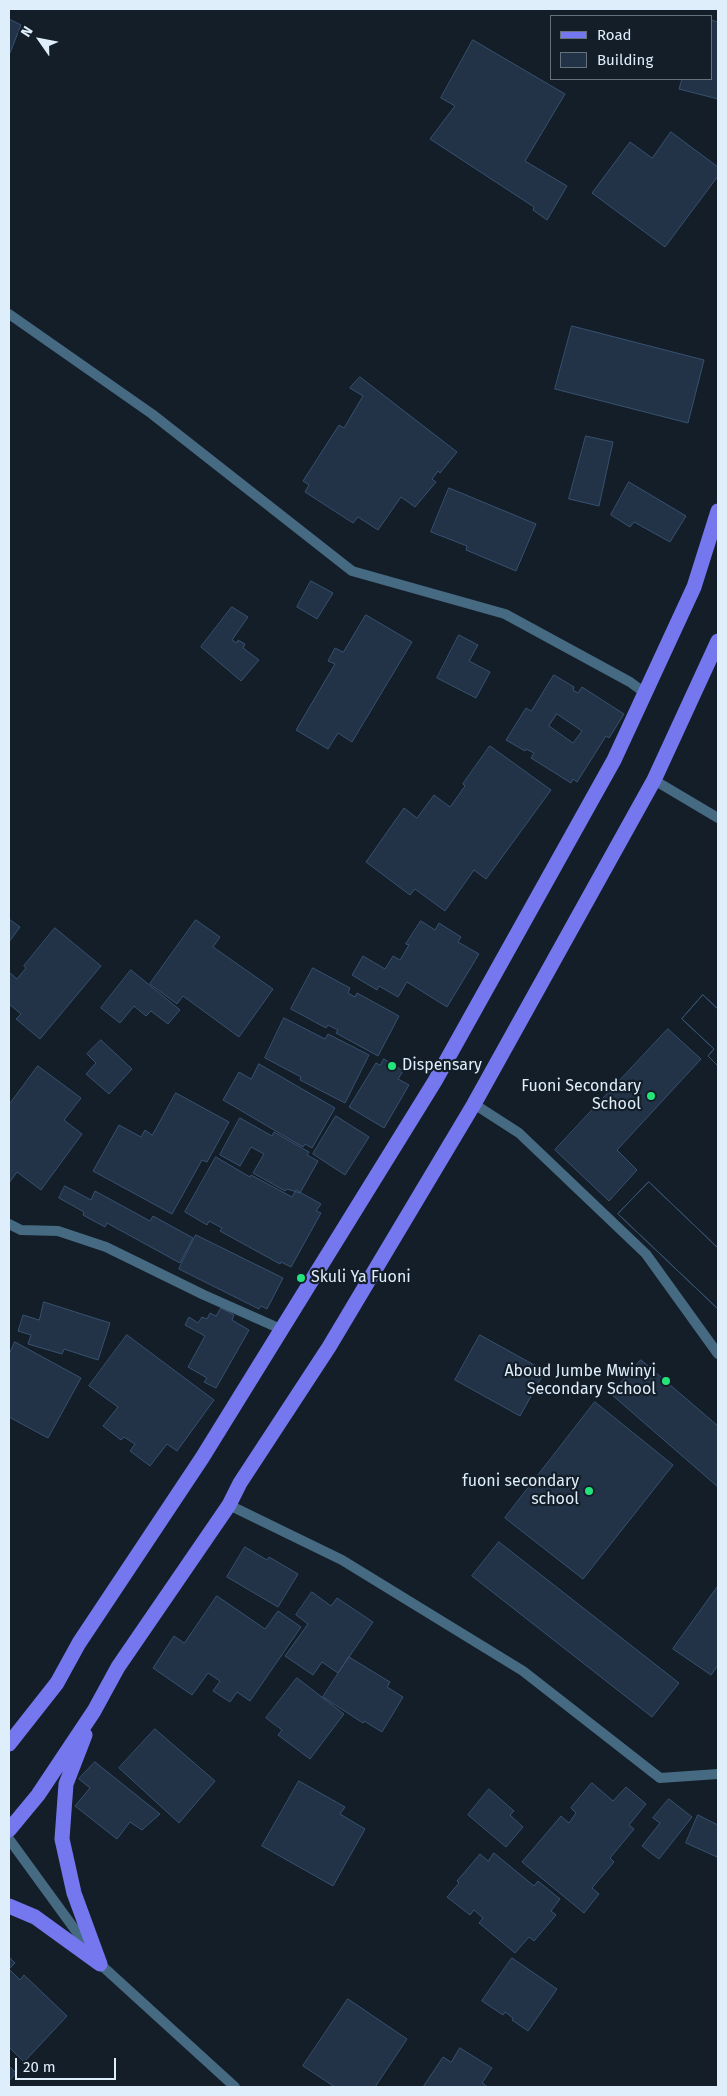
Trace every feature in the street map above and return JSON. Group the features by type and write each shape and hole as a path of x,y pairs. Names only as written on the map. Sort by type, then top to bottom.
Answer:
{"main road":[{"path":"9,1744 57,1683 79,1643 202,1458 283,1330 435,1081 614,760 694,587 718,511"},
{"path":"9,1830 38,1795 94,1710 118,1667 229,1505 240,1483 329,1347 474,1104 654,780 718,642"},
{"path":"94,1710 66,1784 62,1839 74,1893 100,1964"},
{"path":"9,1906 34,1916 100,1964"}],"street":[{"path":"9,314 152,414 352,571 505,614 630,682 644,693"},
{"path":"654,780 718,818"},
{"path":"474,1104 519,1133 646,1254 718,1354"},
{"path":"9,1224 21,1230 58,1231 106,1247 204,1295 283,1330"},
{"path":"229,1505 342,1560 523,1671 660,1778 718,1774"},
{"path":"9,1839 100,1964 235,2087"}],"building":[{"path":"9,19 21,25 10,53 9,53"},
{"path":"712,20 718,22 718,99 679,89 682,80 712,80"},
{"path":"473,40 565,94 525,161 567,186 547,220 533,210 534,207 430,139 455,106 441,98"},
{"path":"671,132 718,167 718,176 665,247 592,193 630,142 652,158"},
{"path":"572,326 704,360 688,423 555,389"},
{"path":"360,377 457,452 440,473 438,471 432,479 436,482 415,507 401,497 378,530 358,517 353,523 305,492 309,485 303,481 339,425 344,428 363,396 350,388"},
{"path":"586,436 613,442 599,506 569,499"},
{"path":"629,482 686,516 670,542 634,522 630,527 611,515"},
{"path":"449,488 536,524 516,571 466,550 467,546 431,532"},
{"path":"311,581 333,593 317,619 297,607"},
{"path":"232,607 248,617 232,640 237,643 238,640 245,644 243,648 259,660 241,681 201,647"},
{"path":"366,615 412,642 352,742 338,733 328,749 296,730 335,664 328,661 335,648 343,652"},
{"path":"459,635 478,645 469,661 490,672 476,698 437,678"},
{"path":"554,675 574,687 573,690 578,693 582,687 624,714 609,738 606,736 577,782 573,779 571,783 531,758 534,753 526,749 525,751 506,740 526,708 531,711","holes":["557,714 582,731 573,743 549,726"]},
{"path":"490,746 551,790 486,879 474,870 445,911 415,889 410,895 366,862 404,808 417,818 434,795 450,807 465,786 463,784"},
{"path":"9,919 20,927 9,942"},
{"path":"196,920 220,937 213,947 273,989 239,1037 183,996 177,1004 150,984"},
{"path":"421,921 435,930 439,923 461,937 458,942 479,954 447,1007 407,982 398,997 379,986 377,990 352,975 363,956 385,969 393,956 400,960 409,945 406,944"},
{"path":"55,928 101,966 40,1039 16,1019 21,1014 9,1004 9,974 17,979 26,968 24,966"},
{"path":"313,968 350,988 348,993 355,997 357,993 399,1016 378,1056 336,1033 338,1030 328,1025 326,1028 291,1009"},
{"path":"131,970 180,1010 168,1024 151,1011 146,1016 134,1006 120,1023 101,1008"},
{"path":"703,995 718,1009 718,1066 708,1056 714,1049 682,1019"},
{"path":"703,995 718,1009 718,1066 708,1056 714,1049 682,1019"},
{"path":"284,1018 325,1039 328,1034 369,1055 345,1103 300,1080 301,1077 265,1058"},
{"path":"668,1029 701,1059 617,1150 637,1170 609,1201 555,1150"},
{"path":"101,1040 132,1069 109,1094 86,1074 96,1063 87,1054"},
{"path":"384,1059 403,1071 398,1079 409,1085 384,1128 349,1107 376,1063 380,1065"},
{"path":"259,1064 335,1108 312,1148 305,1144 303,1147 223,1100 239,1072 251,1079"},
{"path":"38,1066 81,1098 64,1120 82,1134 41,1190 17,1172 9,1183 9,1105"},
{"path":"176,1093 229,1122 207,1162 202,1160 172,1214 93,1171 119,1125 141,1137 145,1130 152,1135"},
{"path":"336,1116 369,1137 345,1175 313,1154"},
{"path":"240,1118 272,1136 274,1132 309,1152 307,1155 318,1161 300,1193 287,1189 285,1191 253,1173 264,1154 251,1147 240,1166 220,1155"},
{"path":"216,1157 250,1177 251,1175 292,1197 296,1190 321,1204 316,1211 321,1213 291,1267 281,1262 280,1264 220,1231 222,1228 209,1221 207,1225 185,1212"},
{"path":"649,1182 718,1248 718,1309 618,1214"},
{"path":"649,1182 718,1248 718,1309 618,1214"},
{"path":"65,1186 91,1200 95,1191 150,1221 153,1216 193,1238 180,1263 107,1223 105,1227 83,1215 84,1212 59,1198"},
{"path":"196,1235 283,1278 267,1309 261,1306 259,1309 179,1269"},
{"path":"44,1302 110,1323 98,1360 64,1349 62,1354 28,1344 31,1335 18,1331 23,1315 39,1320"},
{"path":"221,1308 234,1315 232,1320 249,1330 216,1388 204,1382 207,1378 188,1367 205,1336 185,1325 189,1317 198,1323 202,1317 207,1319 210,1313 216,1316"},
{"path":"127,1335 214,1400 177,1451 167,1444 150,1466 130,1451 135,1444 124,1437 121,1440 103,1426 118,1407 89,1386"},
{"path":"480,1335 545,1371 520,1416 455,1380"},
{"path":"15,1342 81,1378 48,1438 9,1417 9,1355"},
{"path":"641,1360 718,1426 718,1487 611,1394"},
{"name":"fuoni secondary school","path":"595,1402 673,1465 583,1579 505,1518"},
{"name":"fuoni secondary school","path":"499,1542 679,1683 652,1717 472,1576"},
{"path":"245,1547 267,1560 269,1557 298,1574 278,1607 227,1577"},
{"path":"718,1586 718,1665 711,1675 673,1649"},
{"path":"312,1592 331,1606 337,1598 373,1622 338,1673 322,1662 313,1675 285,1656 308,1624 296,1615"},
{"path":"217,1596 265,1629 278,1611 301,1627 250,1701 237,1692 230,1702 213,1691 220,1681 208,1673 192,1695 153,1668 174,1636 184,1643"},
{"path":"349,1657 390,1682 387,1687 403,1697 382,1732 364,1721 363,1723 323,1697"},
{"path":"297,1678 344,1714 310,1759 278,1735 282,1730 266,1718"},
{"path":"155,1729 215,1781 179,1823 119,1768"},
{"path":"95,1762 160,1814 142,1830 130,1822 117,1839 75,1806 90,1788 79,1779"},
{"path":"299,1781 345,1807 340,1814 365,1829 333,1886 262,1846"},
{"path":"592,1783 613,1801 626,1787 646,1804 629,1825 634,1829 610,1858 614,1862 592,1888 599,1894 584,1913 522,1862 561,1816 569,1823 576,1813 571,1808"},
{"path":"489,1789 514,1811 510,1815 523,1827 506,1847 468,1815"},
{"path":"669,1799 692,1817 659,1859 642,1846 660,1823 653,1818"},
{"path":"698,1815 718,1825 717,1857 686,1843"},
{"path":"494,1853 534,1886 538,1881 560,1899 551,1911 556,1915 534,1941 529,1937 515,1953 479,1923 483,1918 474,1910 470,1915 447,1897 459,1883 457,1881 480,1854 488,1861"},
{"path":"9,1957 15,1963 9,1969"},
{"path":"512,1958 557,1989 528,2031 512,2020 513,2018 505,2012 503,2015 482,2001"},
{"path":"9,1969 20,1980 24,1975 67,2016 24,2062 9,2047"},
{"path":"348,1999 407,2039 375,2087 335,2087 303,2066"},
{"path":"460,2048 492,2068 482,2083 488,2087 423,2087 443,2057 451,2062"},
{"path":"9,2066 16,2073 9,2081"}],"place":[{"name":"Dispensary","path":"392,1066"},
{"name":"Fuoni Secondary School","path":"651,1096"},
{"name":"Skuli Ya Fuoni","path":"301,1278"},
{"name":"Aboud Jumbe Mwinyi Secondary School","path":"666,1381"},
{"name":"fuoni secondary school","path":"589,1491"}]}
